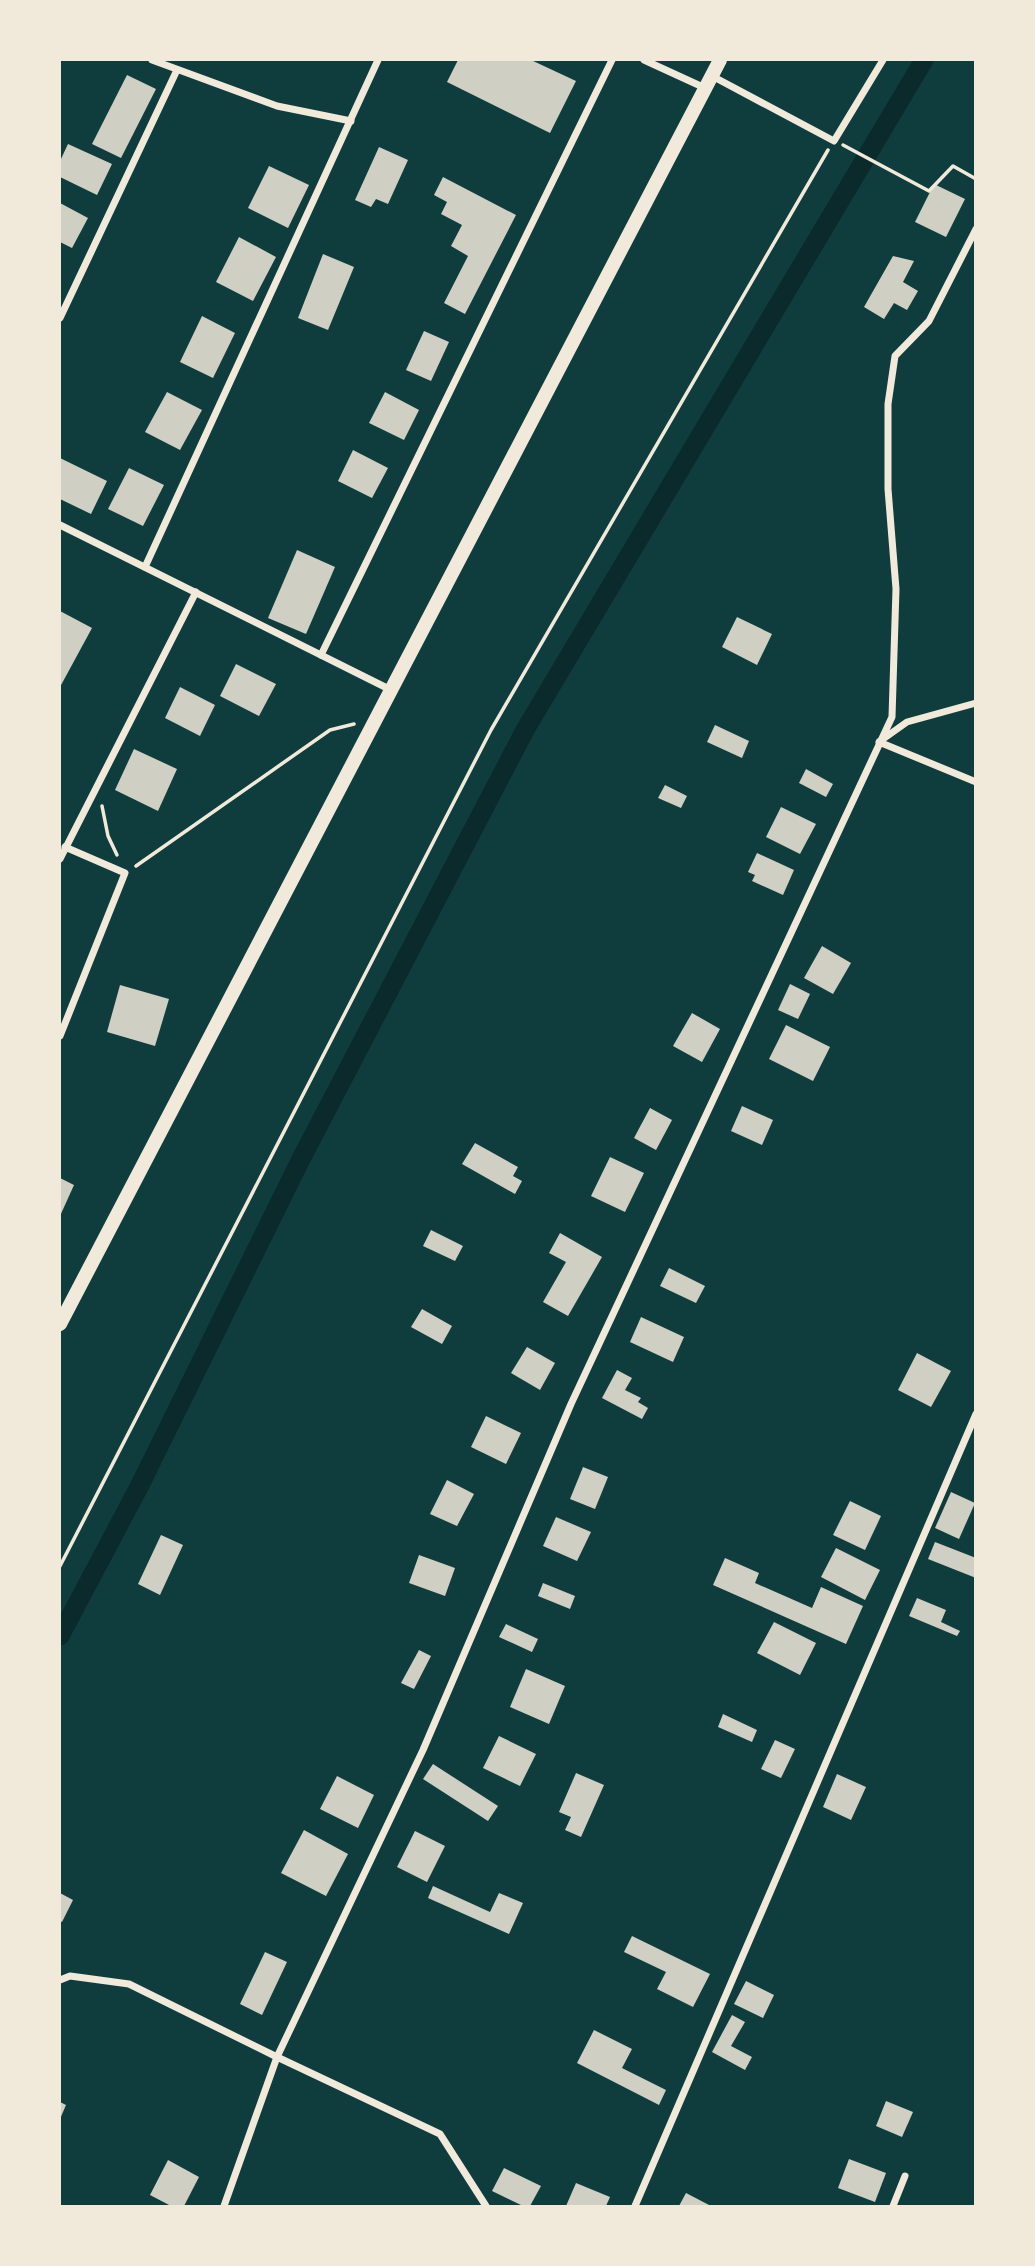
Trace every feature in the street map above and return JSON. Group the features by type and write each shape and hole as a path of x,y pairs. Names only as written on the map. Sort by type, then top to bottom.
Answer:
{"main road":[{"path":"60,1324 720,60"}],"street":[{"path":"152,60 277,106 351,121"},
{"path":"145,567 378,60"},
{"path":"321,655 612,60"},
{"path":"644,60 708,82 835,141 883,60"},
{"path":"60,318 177,70"},
{"path":"223,2207 277,2057 423,1750 571,1405 892,717 896,589 888,489 888,404 895,356 929,321 975,229"},
{"path":"60,525 392,690"},
{"path":"60,859 196,592"},
{"path":"879,742 907,722 975,703"},
{"path":"879,742 975,782"},
{"path":"60,1036 125,873 65,847"},
{"path":"60,1009 70,1011"},
{"path":"635,2207 975,1414"},
{"path":"60,1980 70,1976 129,1983 440,2134 486,2207"},
{"path":"893,2207 905,2176"}],"path":[{"path":"60,1566 491,730 835,141 929,191 953,166 975,179"},
{"path":"98,784 108,836 125,873 330,730 376,719"}],"building":[{"path":"458,60 531,60 576,81 550,133 447,82"},
{"path":"127,75 156,89 121,158 92,144"},
{"path":"68,144 112,164 97,195 60,177 60,161"},
{"path":"379,147 408,160 388,204 376,199 371,207 355,200"},
{"path":"269,166 309,185 288,228 248,208"},
{"path":"443,177 516,215 465,314 444,303 468,256 451,246 462,225 441,214 447,202 434,195"},
{"path":"934,184 965,199 946,237 915,222"},
{"path":"60,203 88,218 72,248 60,242"},
{"path":"239,237 276,257 253,301 216,282"},
{"path":"323,254 354,267 328,330 298,318"},
{"path":"893,256 914,261 903,282 918,291 907,310 894,303 884,319 864,307"},
{"path":"202,316 235,333 213,378 180,362"},
{"path":"424,331 449,342 431,381 406,370"},
{"path":"167,392 202,410 180,450 145,432"},
{"path":"385,392 419,410 404,440 369,423"},
{"path":"353,450 388,468 372,498 338,481"},
{"path":"60,458 107,481 91,514 60,499"},
{"path":"129,468 164,485 143,526 108,509"},
{"path":"297,550 335,567 306,634 268,618"},
{"path":"60,611 92,628 60,687"},
{"path":"737,617 772,634 757,665 722,647"},
{"path":"236,664 276,684 259,716 220,696"},
{"path":"180,687 215,705 200,736 165,718"},
{"path":"715,725 749,741 742,758 707,742"},
{"path":"134,749 177,769 158,811 115,790"},
{"path":"806,769 833,784 826,797 799,783"},
{"path":"665,785 687,796 681,808 658,798"},
{"path":"781,807 816,824 800,854 766,837"},
{"path":"757,853 794,870 783,895 752,881 755,875 748,872"},
{"path":"822,946 851,963 833,994 804,978"},
{"path":"790,984 810,994 798,1019 778,1010"},
{"path":"120,985 169,999 155,1046 107,1032"},
{"path":"692,1013 720,1029 702,1062 673,1046"},
{"path":"786,1025 830,1047 813,1081 769,1059"},
{"path":"742,1106 773,1120 762,1145 731,1131"},
{"path":"650,1108 672,1120 656,1150 634,1138"},
{"path":"475,1143 518,1167 513,1176 522,1181 515,1194 462,1164"},
{"path":"610,1157 644,1173 625,1212 591,1196"},
{"path":"60,1178 74,1185 60,1216"},
{"path":"431,1230 463,1246 455,1261 423,1246"},
{"path":"560,1233 602,1257 568,1316 543,1302 566,1262 549,1253"},
{"path":"669,1268 705,1286 696,1303 660,1286"},
{"path":"422,1309 452,1326 442,1344 411,1327"},
{"path":"641,1317 684,1337 673,1362 630,1342"},
{"path":"527,1347 555,1363 540,1390 511,1373"},
{"path":"917,1353 951,1371 931,1407 898,1390"},
{"path":"617,1370 632,1378 625,1390 641,1398 638,1402 648,1408 642,1419 602,1398"},
{"path":"486,1416 521,1433 506,1464 471,1447"},
{"path":"583,1467 608,1477 595,1509 570,1499"},
{"path":"447,1480 474,1494 457,1526 430,1514"},
{"path":"951,1492 975,1503 959,1539 935,1528"},
{"path":"850,1501 881,1516 865,1550 833,1535"},
{"path":"556,1517 591,1532 577,1561 543,1546"},
{"path":"161,1535 183,1545 160,1595 138,1584"},
{"path":"935,1542 976,1558 976,1578 928,1559"},
{"path":"836,1548 880,1570 865,1600 821,1577"},
{"path":"419,1555 455,1568 445,1596 409,1583"},
{"path":"725,1558 759,1573 755,1583 812,1608 821,1587 863,1606 846,1644 713,1585"},
{"path":"543,1583 575,1596 570,1609 538,1596"},
{"path":"917,1598 946,1610 941,1622 960,1631 957,1636 909,1616"},
{"path":"774,1622 816,1643 800,1675 757,1653"},
{"path":"506,1624 538,1639 532,1652 499,1637"},
{"path":"419,1650 431,1656 414,1689 401,1683"},
{"path":"526,1669 565,1686 549,1724 510,1707"},
{"path":"723,1714 757,1730 752,1742 718,1727"},
{"path":"499,1736 536,1754 520,1786 483,1768"},
{"path":"775,1740 795,1749 781,1778 761,1769"},
{"path":"433,1764 498,1806 488,1821 423,1779"},
{"path":"576,1773 604,1785 581,1837 565,1830 571,1817 559,1812"},
{"path":"837,1774 866,1787 851,1820 823,1807"},
{"path":"337,1776 374,1795 358,1828 320,1809"},
{"path":"304,1830 348,1854 326,1896 281,1873"},
{"path":"415,1831 445,1846 427,1882 397,1867"},
{"path":"433,1886 490,1912 499,1893 523,1903 509,1934 428,1898"},
{"path":"60,1893 73,1900 62,1922 60,1921"},
{"path":"632,1936 710,1974 693,2007 657,1989 666,1972 624,1952"},
{"path":"265,1952 287,1962 262,2015 240,2004"},
{"path":"746,1981 774,1995 763,2018 734,2004"},
{"path":"732,2015 745,2022 731,2046 752,2057 745,2070 712,2052"},
{"path":"594,2030 632,2049 622,2068 666,2090 659,2105 577,2063"},
{"path":"886,2101 913,2112 902,2137 876,2126"},
{"path":"60,2102 66,2105 60,2119"},
{"path":"849,2159 886,2173 875,2202 838,2188"},
{"path":"168,2160 199,2177 184,2206 171,2206 150,2195"},
{"path":"504,2168 541,2186 530,2206 523,2206 492,2191"},
{"path":"576,2183 610,2197 606,2206 566,2206"},
{"path":"686,2193 711,2206 679,2206"}],"waterway":[{"path":"60,1636 140,1485 300,1161 525,730 924,60"}]}
